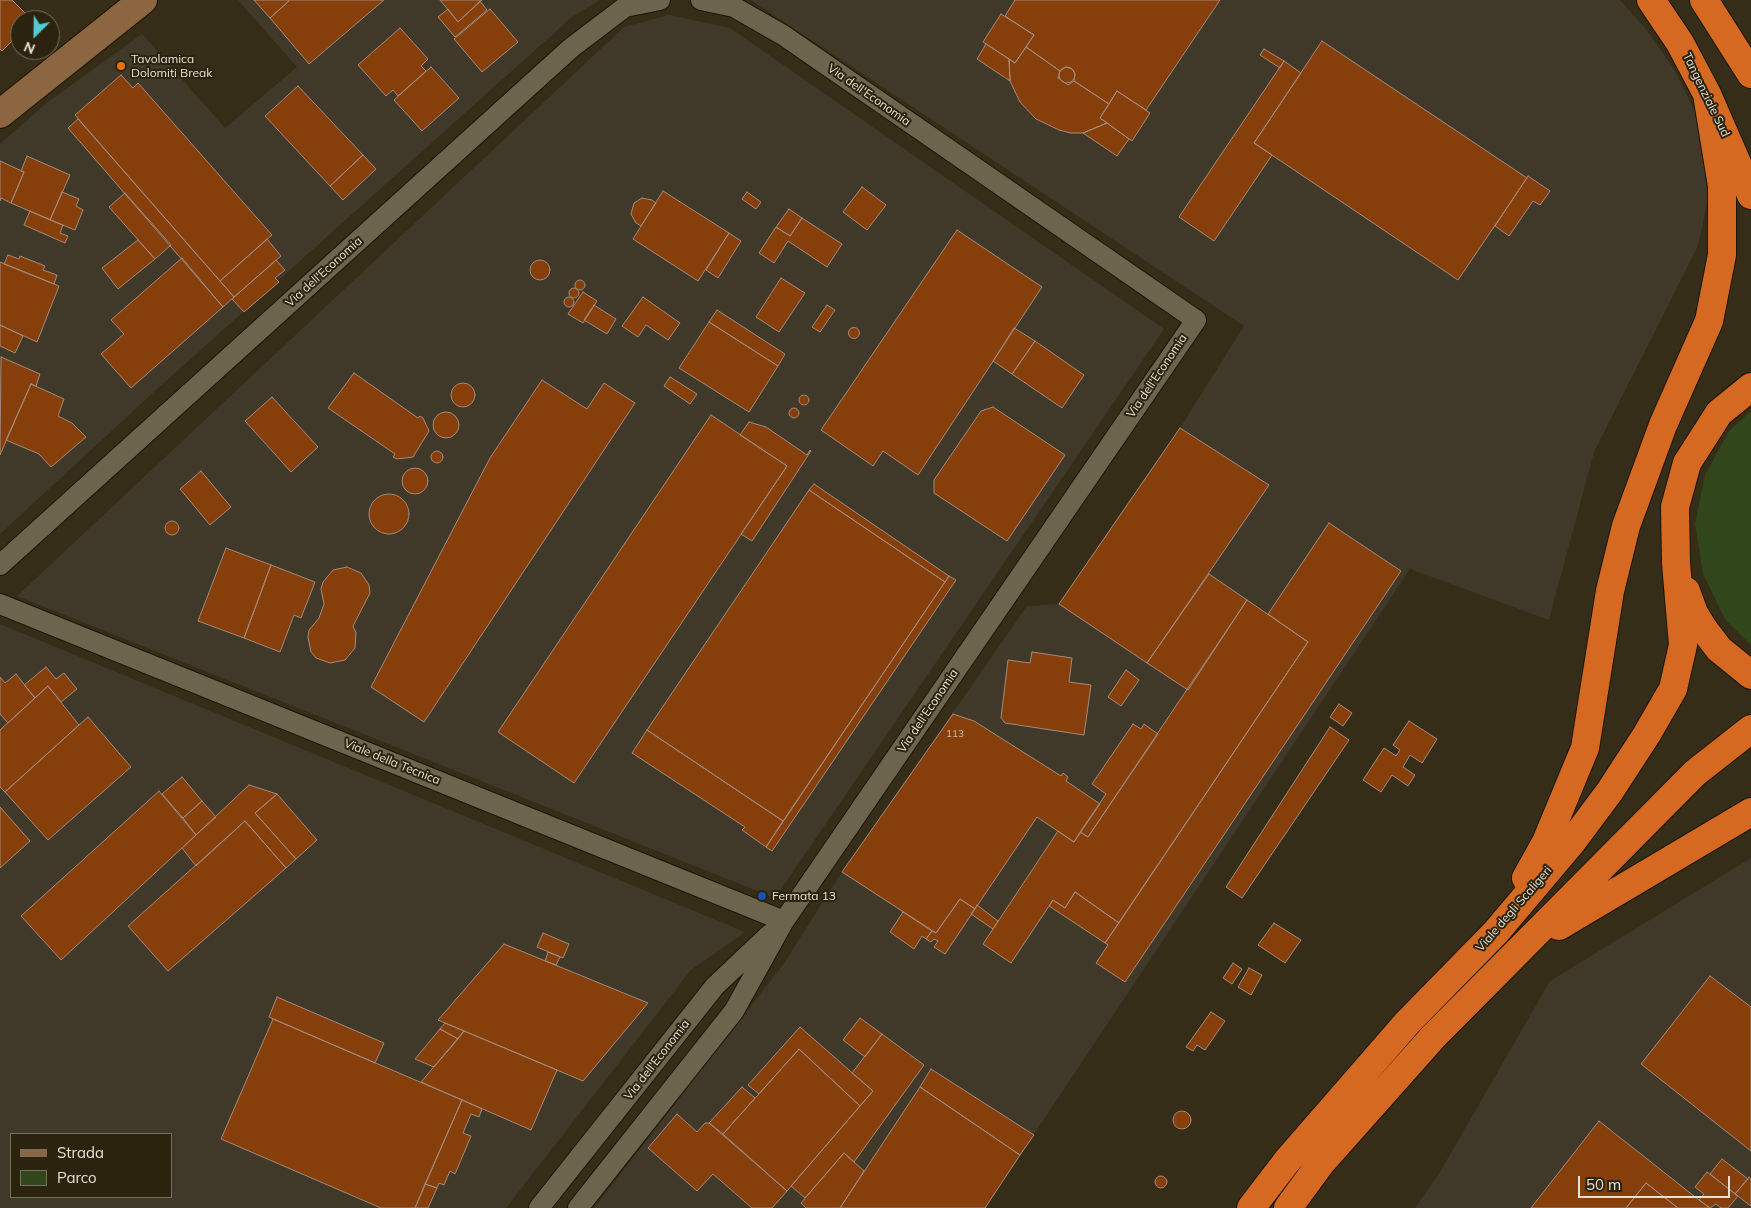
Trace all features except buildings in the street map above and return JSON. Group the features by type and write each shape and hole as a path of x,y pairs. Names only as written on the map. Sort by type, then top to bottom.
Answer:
{"highway":[{"name":"Tangenziale Sud","path":"1651,0 1680,42 1707,94 1751,195"},
{"path":"1704,0 1751,74"},
{"path":"1496,932 1546,842 1584,748 1610,591 1626,526 1663,425 1709,321 1722,255 1722,186 1707,94"},
{"path":"1744,392 1751,373"},
{"name":"Viale degli Scaligeri","path":"1251,1208 1287,1161 1407,1023 1496,932 1572,842 1610,791 1673,689 1683,645 1676,563 1675,507 1687,463 1719,414 1744,392"},
{"name":"Viale degli Scaligeri","path":"1676,563 1694,613 1703,628 1719,649 1751,675"},
{"path":"1288,1208 1321,1163 1433,1037 1695,773 1751,729"},
{"path":"1521,950 1625,885 1751,812"}],"main road":[{"path":"0,114 143,0"}],"street":[{"name":"Via dell'Economia","path":"0,565 571,48 625,7 660,0"},
{"name":"Via dell'Economia","path":"578,1208 734,1011 784,921 1196,320 783,35 734,7 701,0"},
{"name":"Viale della Tecnica","path":"0,604 784,921"},
{"name":"Via dell'Economia","path":"539,1208 715,986 784,921"}],"shaded area":[{"path":"238,0 600,0 572,17 156,390 0,534 0,144 48,102 142,34 225,128 297,67"},
{"path":"751,0 1620,0 1645,28 1674,69 1699,120 1711,157 1709,195 1698,246 1594,452 1549,620 1410,569 985,1208 594,1208 782,966 842,872 1027,606 1060,604 1180,428 1244,326"},
{"path":"669,15 730,28 1164,329 775,898 17,596 624,27"},
{"path":"0,624 745,932 691,970 506,1208 0,1208"},
{"path":"1751,858 1751,1208 1415,1208 1440,1172 1550,981"}],"green space":[{"path":"1751,411 1751,645 1725,619 1703,574 1695,524 1705,475 1729,431"}],"place":[{"name":"Tavolamica Dolomiti Break","path":"121,66"},
{"name":"Fermata 13","path":"762,896"}]}
